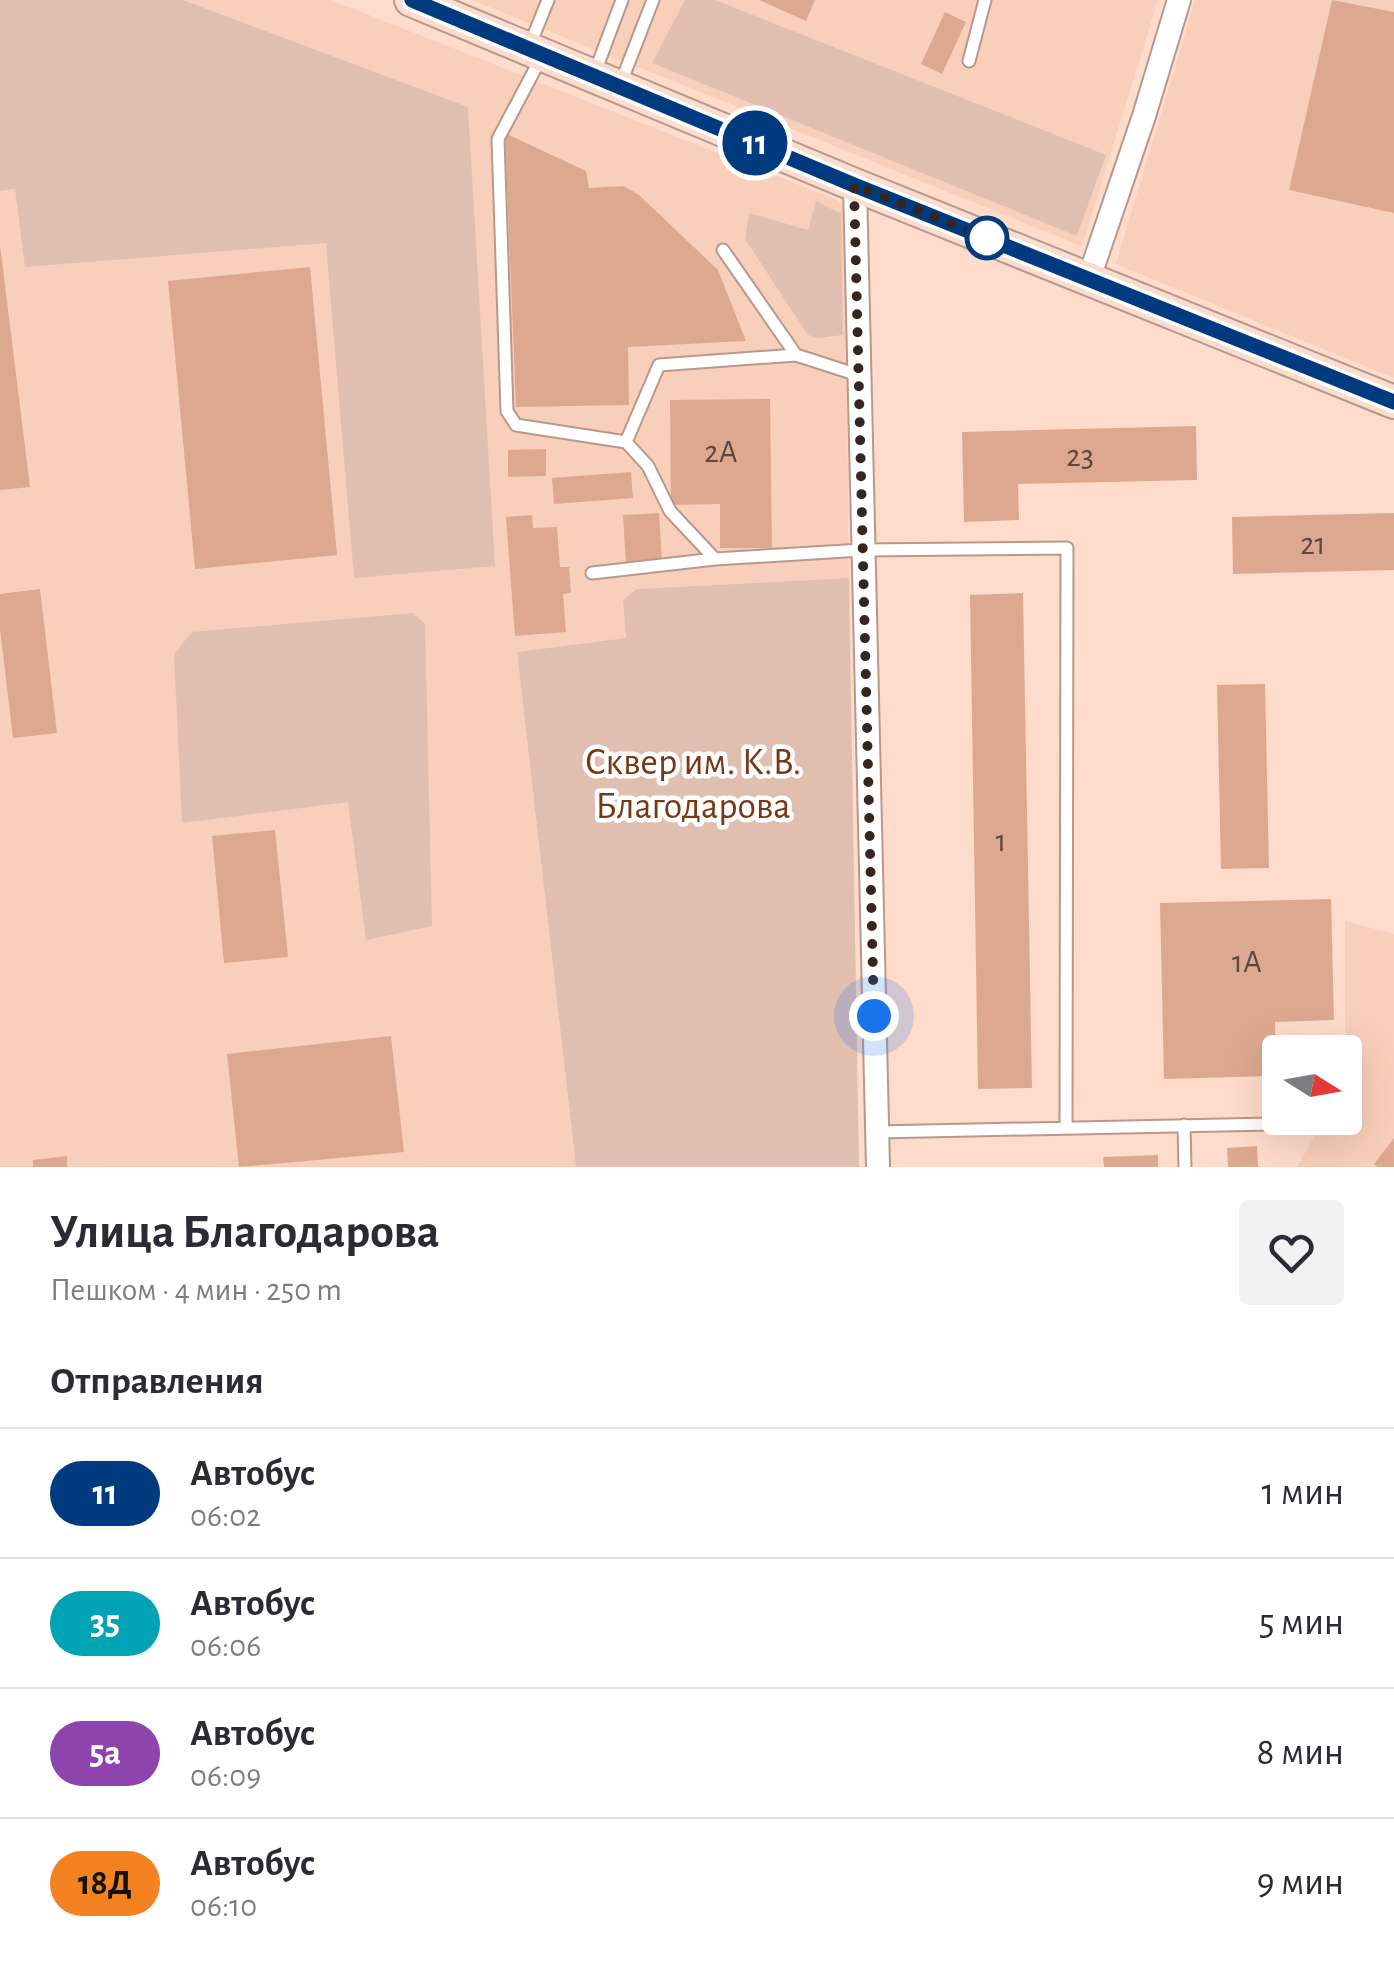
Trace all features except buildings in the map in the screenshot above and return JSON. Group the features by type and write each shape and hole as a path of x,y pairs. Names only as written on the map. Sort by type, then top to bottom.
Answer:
{"main road":[{"path":"411,0 854,185 1394,402"}],"street":[{"path":"1089,278 1178,0"},
{"path":"854,185 878,1167"}],"lane":[{"path":"548,0 536,52 498,139 507,411 516,426 626,442 648,466 670,511 715,559"},
{"path":"606,81 622,0"},
{"path":"606,81 652,0"},
{"path":"968,61 985,0"},
{"path":"723,250 796,355"},
{"path":"626,442 659,365 796,355 858,375"},
{"path":"592,573 715,559 862,550 1067,548 1066,1128"},
{"path":"877,1132 1262,1123"},
{"path":"1184,1125 1185,1167"}],"shaded area":[{"path":"0,0 331,0 837,200 845,209 849,578 637,589 623,600 627,638 517,652 576,1167 0,1167"},
{"path":"472,0 1158,0 1082,246"},
{"path":"1195,0 1394,0 1394,378 1116,264"},
{"path":"1345,921 1394,934 1394,1167 1297,1167 1315,1135 1362,1135 1362,1035 1345,1035"}],"green space":[{"path":"0,0 183,0 468,107 495,566 354,578 326,243 25,267 15,189 0,191"},
{"path":"685,0 715,0 1106,155 1077,236 652,63"},
{"path":"816,201 841,214 843,335 818,338 808,335 745,239 749,213 808,230"},
{"name":"Сквер им. К.В. Благодарова","path":"849,578 859,1167 576,1167 517,652 626,638 623,600 637,589"},
{"path":"413,613 425,624 432,926 366,940 348,802 182,823 174,654 192,632"}],"bus line":[{"name":"11","path":"412,0 854,185 1394,402"}],"route":[{"path":"874,1016 854,185 987,238"}]}
